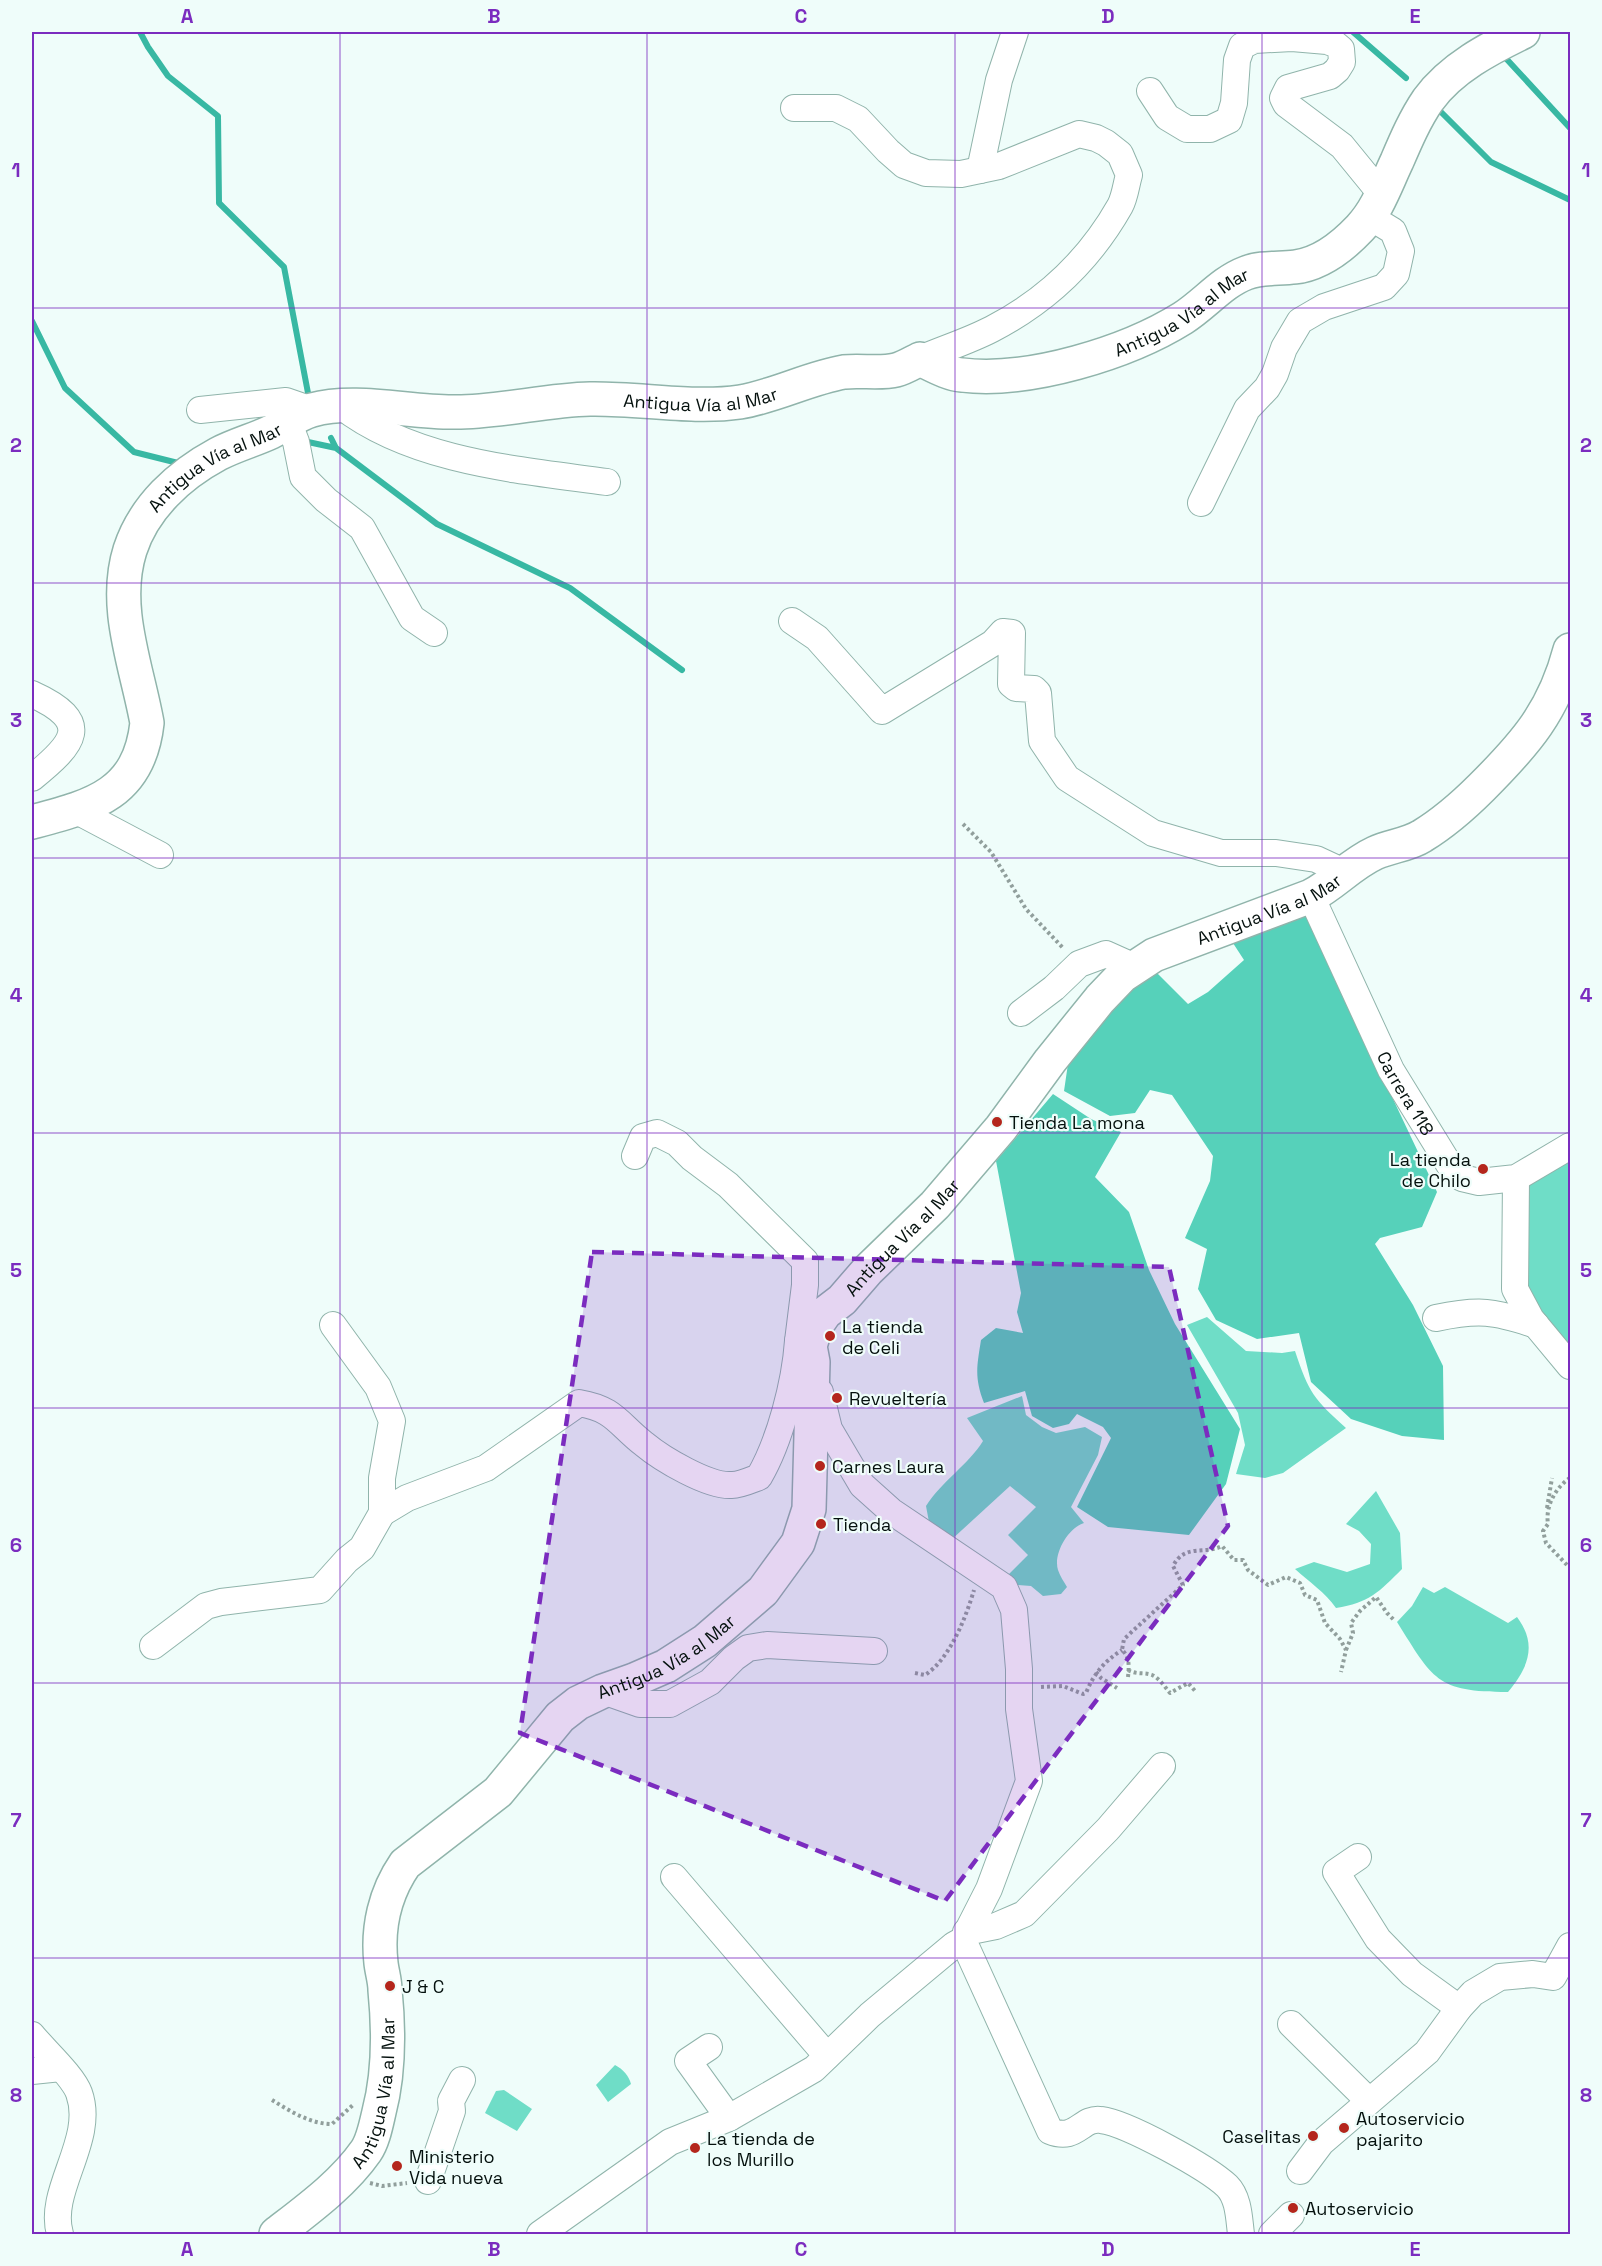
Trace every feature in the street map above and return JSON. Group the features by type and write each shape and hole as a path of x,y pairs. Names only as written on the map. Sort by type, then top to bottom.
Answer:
{"main road":[{"name":"Antigua Vía al Mar","path":"32,822 75,810 101,799 118,788 135,766 145,740 147,723 125,620 122,595 130,549 153,506 170,487 192,469 221,452 314,412 474,412 587,399 698,404 737,402 761,398 844,372 895,370 920,359 959,375 986,376 1041,371 1096,357 1148,338 1184,318 1233,279 1248,272 1296,267 1317,261 1332,253 1359,230 1376,206 1412,129 1429,99 1449,77 1504,42"},
{"name":"Antigua Vía al Mar","path":"276,2235 345,2175 367,2150 374,2130 386,2076 385,1990 380,1934 384,1907 394,1880 405,1864 498,1792 560,1717 578,1703 666,1666 705,1641 763,1591 798,1543 809,1509 806,1352 816,1326 825,1313 842,1300 868,1270 935,1205 1001,1128 1050,1061 1100,999 1122,976 1154,956 1311,896 1375,853 1420,838 1460,809 1533,734 1565,671 1570,650"}],"street":[{"path":"980,170 999,80 1015,32"},
{"path":"1150,91 1167,117 1187,129 1210,129 1228,120 1234,103 1237,60 1242,46 1254,40 1292,38 1327,40 1335,44 1341,49 1343,55 1337,70 1330,76 1288,88 1284,98 1286,104 1342,146 1393,231 1401,251 1396,274 1384,288 1324,307 1300,321 1284,348 1275,374 1267,388 1247,409 1201,503"},
{"path":"794,108 836,108 851,115 858,119 904,165 926,173 961,174 999,166 1079,134 1106,143 1120,154 1129,175 1121,204 1091,248 1059,283 1029,308 990,330 920,359"},
{"path":"200,410 286,400 314,412 360,420 403,441 488,466 607,482"},
{"path":"314,412 296,442 303,477 326,500 362,528 412,618 434,633"},
{"path":"792,621 817,638 882,711 993,643 1003,632 1012,633 1011,684 1016,688 1034,689 1038,693 1042,741 1067,778 1153,833 1221,853 1276,853 1316,859 1344,872"},
{"path":"32,694 55,705 64,713 71,733 69,743 54,760 32,778"},
{"path":"75,810 160,855"},
{"name":"Carrera 118","path":"1311,896 1391,1070 1450,1166 1462,1178 1479,1182 1516,1178"},
{"path":"1021,1013 1054,988 1079,964 1106,954 1135,967"},
{"path":"540,2235 670,2142 729,2118 807,2073 870,2015 964,1936 989,1889 1029,1781 1019,1709 1014,1611 1004,1587 891,1511 862,1485 844,1458 829,1429 806,1352 805,1261 728,1185 692,1158 677,1143 657,1133 643,1137 635,1155"},
{"path":"1570,1146 1516,1178 1515,1289 1536,1325 1570,1366"},
{"path":"1436,1318 1476,1311 1502,1314 1536,1325"},
{"path":"333,1325 378,1387 392,1421 382,1478 382,1514"},
{"path":"153,1646 206,1606 221,1602 320,1590 346,1560 362,1548 382,1514 407,1498 486,1468 579,1403 597,1406 618,1419 644,1445 696,1476 732,1485 759,1477 771,1455 797,1365 806,1352"},
{"path":"603,1691 640,1704 670,1704 710,1682 734,1658 748,1648 767,1645 874,1651"},
{"path":"964,1936 1024,1914 1108,1829 1162,1766"},
{"path":"1358,1857 1336,1872 1378,1939 1412,1974 1459,2008"},
{"path":"674,1877 827,2056"},
{"path":"964,1936 1050,2131 1061,2135 1068,2134 1093,2120 1100,2120 1122,2126 1180,2155 1228,2187 1237,2204 1241,2235"},
{"path":"1300,2171 1321,2143 1380,2095 1427,2052 1459,2008 1473,1993 1500,1977 1533,1974 1553,1977 1570,1946"},
{"path":"1291,2024 1370,2101"},
{"path":"32,2036 79,2091 83,2113 73,2164 59,2206 60,2235"},
{"path":"709,2047 688,2061 729,2118"},
{"path":"32,2071 61,2068"},
{"path":"421,2181 452,2111 451,2101 462,2080"},
{"path":"1272,2235 1291,2215"}],"path":[{"path":"963,824 991,852 1026,909 1079,964"},
{"path":"1552,1478 1546,1512 1548,1524 1544,1531 1546,1544 1567,1565 1570,1563"},
{"path":"1546,1512 1560,1486 1570,1478"},
{"path":"1019,1688 1063,1686 1083,1694 1086,1693 1096,1672 1122,1650 1124,1639 1183,1585 1173,1566 1177,1560 1190,1551 1216,1549 1222,1546 1234,1560 1243,1560 1248,1570 1268,1585 1286,1576 1300,1583 1305,1595 1317,1600 1325,1623 1340,1639 1346,1650"},
{"path":"915,1673 925,1675 945,1653 966,1615 980,1572"},
{"path":"1341,1672 1353,1633 1351,1623 1360,1611 1376,1597 1395,1621"},
{"path":"1122,1650 1126,1654 1128,1677"},
{"path":"1128,1670 1136,1674 1150,1674 1170,1693 1188,1683 1196,1692"},
{"path":"1096,1672 1117,1688"},
{"path":"272,2100 314,2122 324,2124 333,2124 355,2103"},
{"path":"370,2183 389,2186 421,2181"}],"highlighted area":[{"path":"592,1252 1169,1267 1228,1526 945,1901 520,1733"}],"green space":[{"path":"1305,913 1437,1192 1422,1227 1380,1238 1375,1244 1413,1305 1443,1366 1444,1440 1402,1436 1351,1419 1311,1382 1299,1333 1257,1339 1216,1320 1198,1289 1207,1249 1185,1238 1210,1181 1213,1156 1172,1095 1150,1090 1135,1113 1110,1116 1064,1091 1069,1057 1123,994 1152,968 1188,1004 1208,992 1244,960 1231,940"},
{"path":"1053,1094 1091,1119 1121,1132 1095,1177 1129,1212 1149,1270 1175,1324 1240,1429 1226,1484 1189,1535 1108,1527 1077,1507 1111,1438 1103,1427 1077,1414 1069,1424 1053,1428 1032,1416 1025,1391 984,1403 981,1394 977,1372 981,1340 996,1328 1023,1333 1017,1312 1021,1293 996,1161"},
{"path":"1570,1158 1570,1242 1568,1246 1570,1251 1570,1354 1527,1297 1523,1184"},
{"path":"1207,1317 1246,1351 1282,1353 1295,1351 1304,1377 1319,1402 1346,1428 1283,1473 1265,1478 1236,1474 1245,1445 1238,1413 1187,1325"},
{"path":"1022,1396 1026,1415 1042,1427 1056,1433 1085,1427 1102,1437 1098,1455 1071,1507 1084,1523 1072,1530 1060,1549 1058,1570 1067,1587 1061,1594 1043,1596 1031,1586 1018,1585 1006,1577 1028,1555 1008,1535 1036,1507 1010,1486 950,1541 929,1522 926,1506 932,1497 970,1458 983,1441 967,1418"},
{"path":"1376,1491 1400,1533 1402,1569 1387,1584 1365,1600 1336,1608 1322,1592 1295,1569 1314,1562 1347,1572 1370,1564 1371,1544 1359,1531 1346,1524"},
{"path":"1423,1587 1434,1593 1445,1587 1508,1623 1517,1617 1527,1637 1528,1656 1521,1674 1508,1692 1465,1689 1451,1685 1439,1678 1419,1657 1397,1622 1412,1606"},
{"path":"615,2065 625,2073 631,2084 608,2102 596,2085"},
{"path":"504,2090 532,2109 517,2131 485,2113 496,2091"}],"waterway":[{"path":"140,32 168,76 218,116 219,203 284,267 308,393"},
{"path":"1353,32 1406,78"},
{"path":"1501,53 1570,128"},
{"path":"1441,112 1491,162 1570,200"},
{"path":"32,321 65,388 134,452 178,463"},
{"path":"331,438 336,448"},
{"path":"308,442 336,448 437,524 570,588 682,670"}],"place":[{"name":"Tienda La mona","path":"997,1122"},
{"name":"La tienda de Chilo","path":"1483,1169"},
{"name":"La tienda de Celi","path":"830,1336"},
{"name":"Revueltería","path":"837,1398"},
{"name":"Carnes Laura","path":"820,1466"},
{"name":"Tienda","path":"821,1524"},
{"name":"J & C","path":"390,1986"},
{"name":"Autoservicio pajarito","path":"1344,2128"},
{"name":"Caselitas","path":"1313,2136"},
{"name":"La tienda de los Murillo","path":"695,2148"},
{"name":"Ministerio Vida nueva","path":"397,2166"},
{"name":"Autoservicio","path":"1293,2208"}]}
